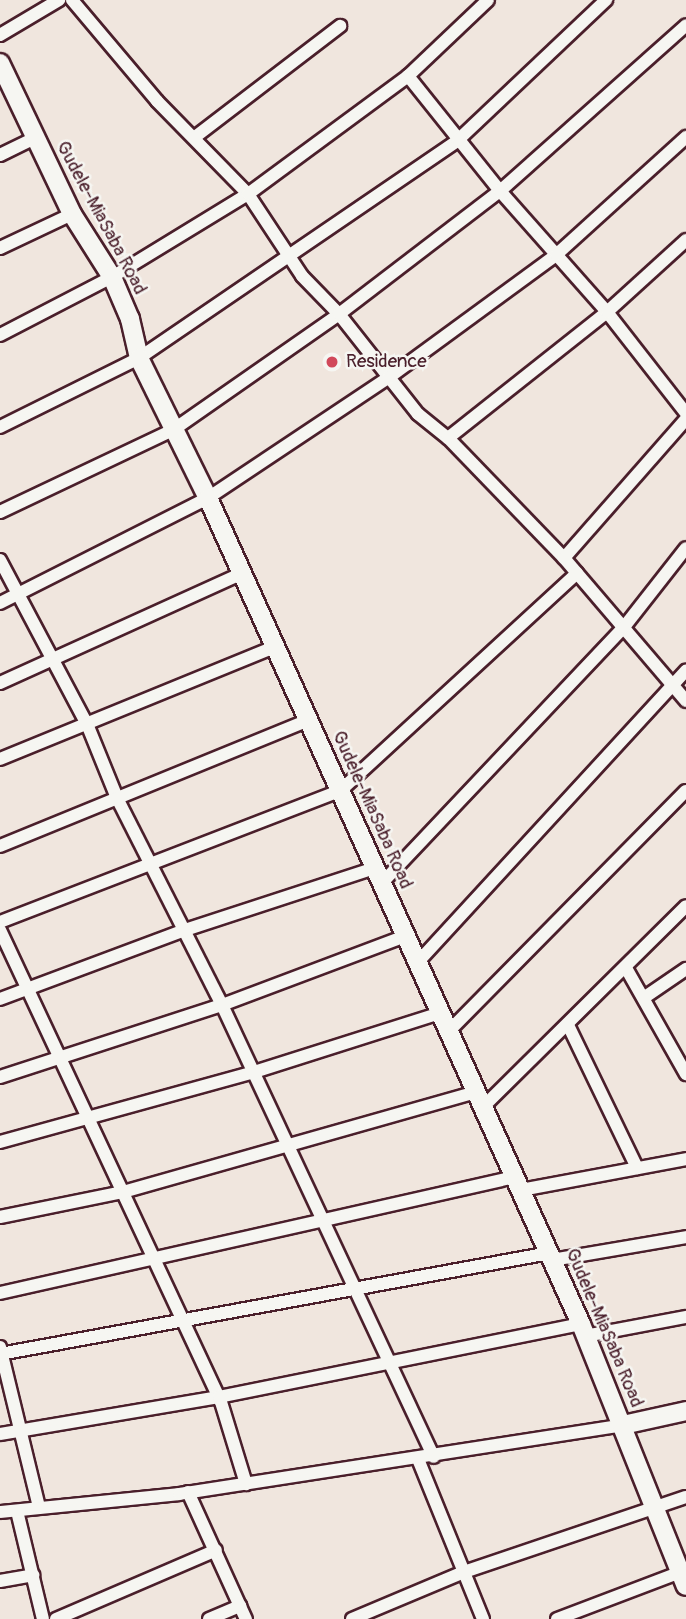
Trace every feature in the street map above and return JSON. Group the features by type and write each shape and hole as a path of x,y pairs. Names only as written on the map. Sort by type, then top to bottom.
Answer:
{"street":[{"path":"0,35 59,0"},
{"path":"72,0 157,101 248,194 289,257 339,314 418,414 448,438 564,558 686,701"},
{"path":"0,335 112,277 248,194 408,76 488,0"},
{"path":"0,427 139,358 458,140 606,0"},
{"path":"0,512 173,430 339,314 500,191 686,25"},
{"path":"195,137 340,26"},
{"name":"Gudele-MiaSaba Road","path":"0,63 72,214 112,277 130,319 139,358 208,498 240,574 551,1256 684,1576"},
{"path":"408,76 500,191 607,312 686,413"},
{"path":"0,603 208,498 388,378 556,255 686,137"},
{"path":"0,155 35,138"},
{"path":"0,248 72,214"},
{"path":"448,438 607,312 686,240"},
{"path":"564,558 686,419"},
{"path":"0,999 185,930 378,875 624,627 686,548"},
{"path":"0,560 87,724 117,798 222,1005 251,1073 434,1457"},
{"path":"0,922 148,862 340,791 577,573"},
{"path":"0,683 240,574"},
{"path":"0,759 274,647"},
{"path":"418,962 686,671"},
{"path":"0,846 308,720"},
{"path":"449,1031 686,790"},
{"path":"0,1217 123,1192 479,1100 568,1026 686,906"},
{"path":"0,930 219,1397 246,1484"},
{"path":"0,1077 222,1005 406,936"},
{"path":"626,968 683,1058 686,1074"},
{"path":"645,997 686,969"},
{"path":"0,1142 251,1073 440,1013"},
{"path":"568,1026 637,1168"},
{"path":"0,1293 154,1260 322,1218 518,1184 686,1159"},
{"path":"40,1507 1,1352 551,1256 686,1237"},
{"path":"0,1434 583,1330 686,1317"},
{"path":"0,1512 188,1492 434,1457 623,1425 686,1411"},
{"path":"418,1459 483,1619"},
{"path":"188,1492 246,1619"},
{"path":"352,1619 464,1572 686,1497"},
{"path":"17,1511 43,1619"},
{"path":"56,1619 216,1550"},
{"path":"0,1581 33,1575"},
{"path":"557,1619 684,1576"},
{"path":"209,1619 240,1606"}],"place":[{"name":"Residence","path":"332,362"}]}
